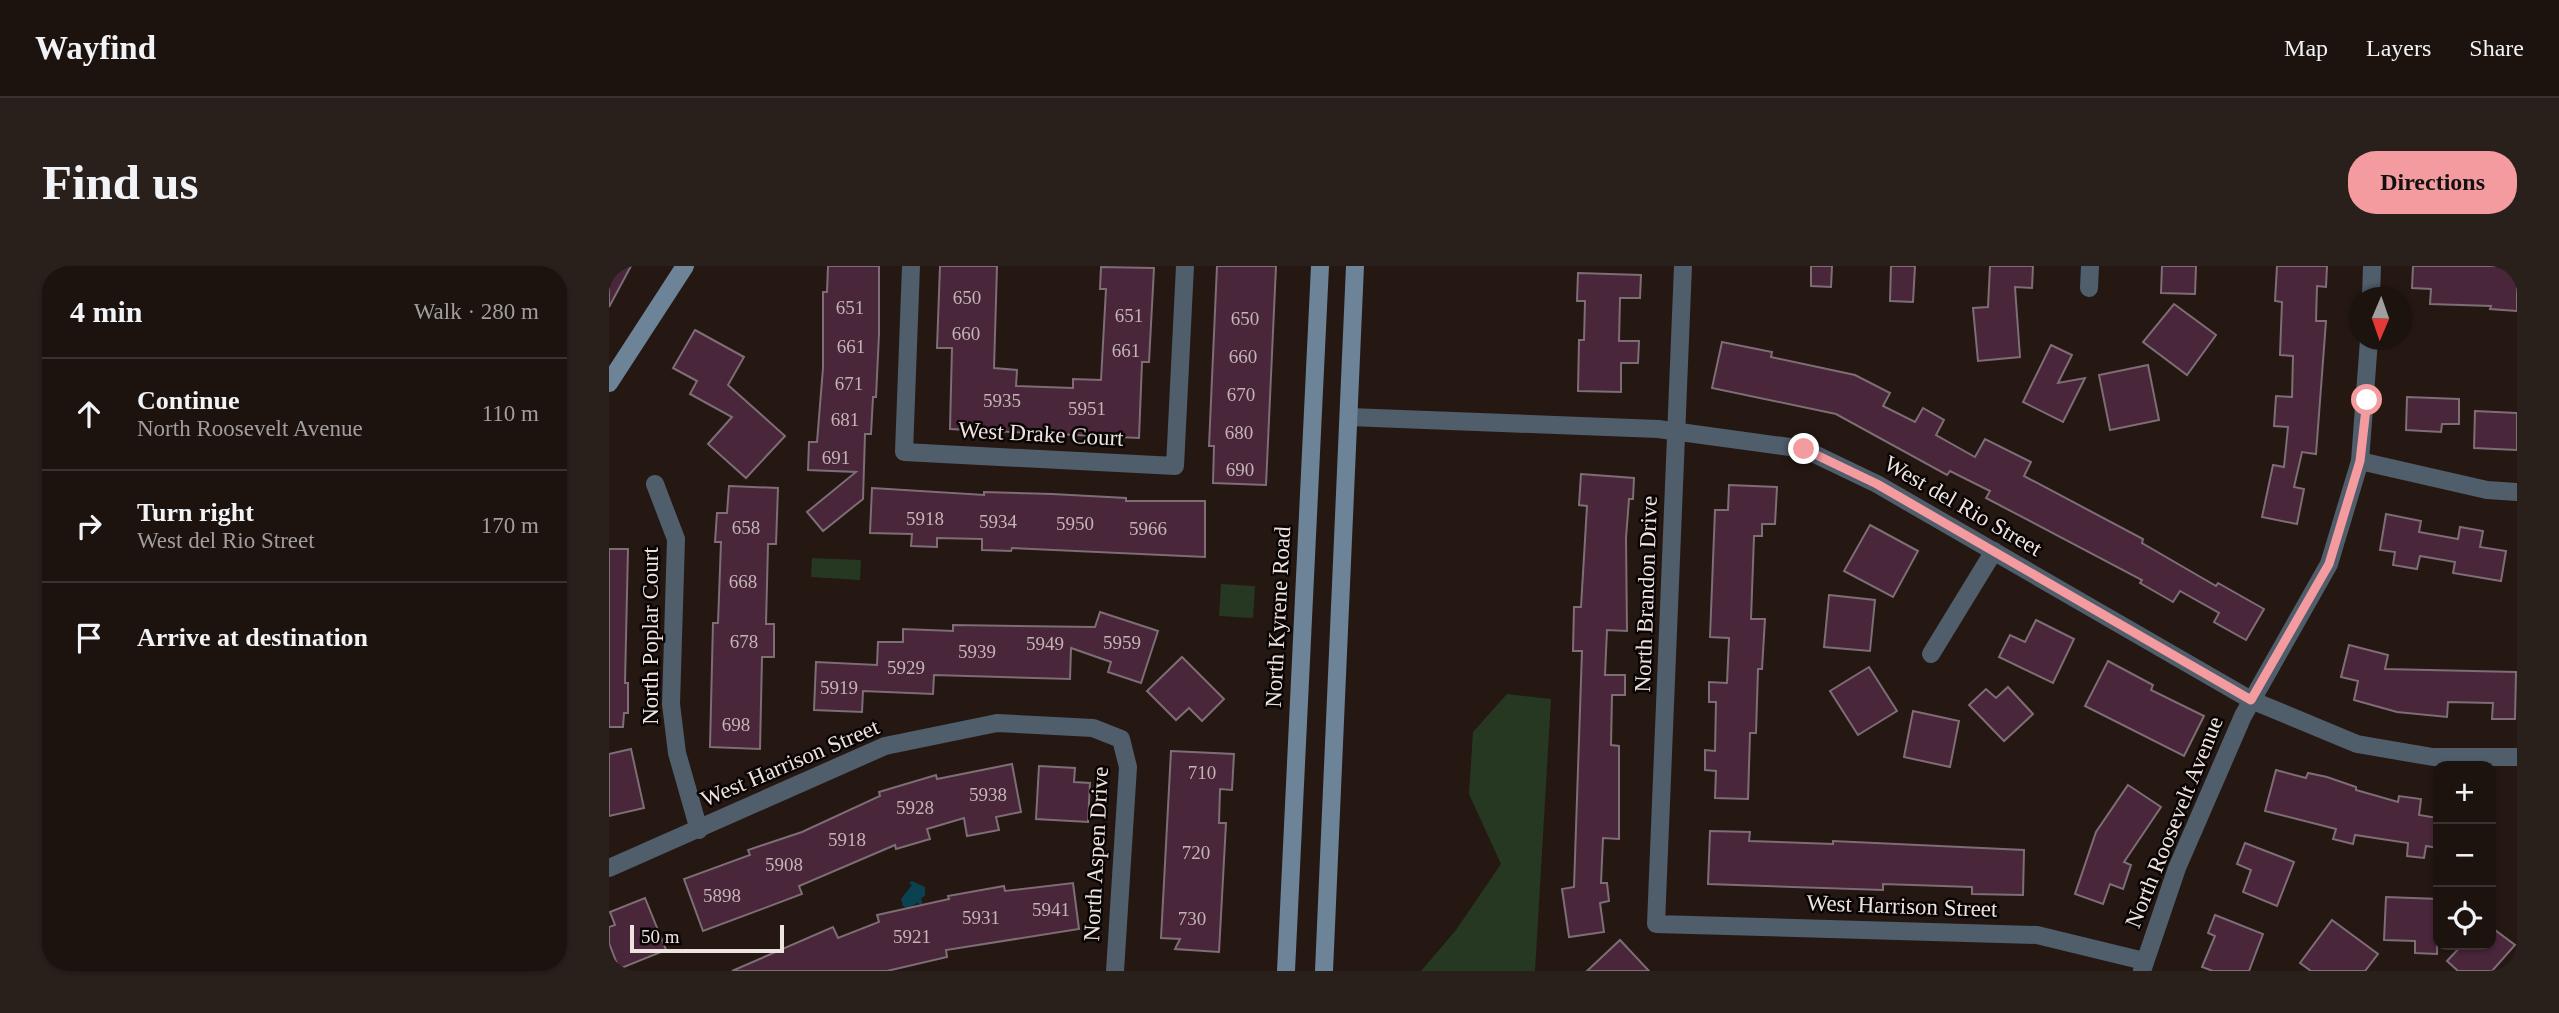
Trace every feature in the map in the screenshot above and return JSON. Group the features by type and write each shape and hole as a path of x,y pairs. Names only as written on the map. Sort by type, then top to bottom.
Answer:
{"main road":[{"path":"609,383 685,266"},
{"name":"North Kyrene Road","path":"1286,971 1320,266"},
{"path":"1324,971 1355,266"}],"street":[{"name":"West Drake Court","path":"911,266 904,452 1175,466 1185,266"},
{"name":"North Brandon Drive","path":"1656,924 1683,266"},
{"path":"2089,288 2090,266"},
{"path":"2371,287 2372,266"},
{"name":"North Roosevelt Avenue","path":"2143,966 2177,868 2251,700 2329,564 2360,461 2368,350"},
{"name":"West del Rio Street","path":"1349,417 1677,431 1804,449 1877,484 2251,700 2357,744 2433,757 2517,757"},
{"path":"2360,461 2487,490 2517,492"},
{"name":"North Poplar Court","path":"655,484 676,539 671,704 677,753 699,830"},
{"path":"1931,654 1994,551"},
{"name":"West Harrison Street","path":"609,868 885,746 997,723 1093,728 1121,739"},
{"name":"North Aspen Drive","path":"1115,971 1128,767 1121,739"},
{"name":"West Harrison Street","path":"1656,924 2036,934 2143,966"}],"green space":[{"path":"812,558 861,560 860,580 811,577"},
{"path":"1221,584 1255,586 1253,618 1219,616"},
{"path":"1507,694 1551,699 1535,971 1421,971 1456,930 1501,864 1469,794 1473,732"}],"water":[{"path":"912,881 925,887 925,895 921,899 923,905 917,903 908,909 903,906 901,899"}],"building":[{"path":"609,266 631,266 609,307"},
{"path":"828,266 879,266 879,334 871,434 865,434 863,499 823,531 807,512 856,472 808,470 809,442 817,442 823,368 823,292 827,292"},
{"path":"940,266 997,266 994,368 1017,370 1016,386 1073,388 1073,379 1101,380 1106,289 1100,289 1101,267 1154,268 1149,362 1142,362 1139,438 950,429 952,348 937,348"},
{"path":"1217,266 1276,266 1266,485 1213,483 1214,446 1209,446"},
{"path":"1811,266 1832,266 1831,287 1811,286"},
{"path":"1891,266 1915,266 1913,302 1890,301"},
{"path":"1990,266 2033,266 2032,288 2015,287 2020,357 1978,361 1973,308 1988,307"},
{"path":"2162,266 2196,266 2195,294 2161,293"},
{"path":"2277,266 2327,266 2326,287 2317,286 2316,321 2326,321 2316,454 2302,452 2294,487 2304,489 2297,524 2262,517 2273,465 2284,467 2288,427 2274,426 2276,396 2292,397 2293,356 2280,355 2282,302 2275,301"},
{"path":"2413,266 2517,266 2517,311 2490,309 2491,306 2430,304 2431,289 2412,288"},
{"path":"1578,273 1641,275 1640,298 1620,298 1619,341 1639,341 1638,363 1621,363 1621,392 1578,391 1579,340 1584,340 1585,301 1577,301"},
{"path":"2174,304 2216,335 2187,375 2143,342"},
{"path":"695,330 744,357 728,385 785,436 746,478 708,444 732,417 690,394 697,381 673,368"},
{"path":"1722,342 1772,352 1771,357 1855,375 1890,393 1883,406 1915,422 1923,408 1944,420 1936,435 1975,457 1985,439 2031,462 2024,476 2143,539 2142,543 2216,586 2218,583 2264,609 2246,640 2214,622 2219,613 2180,591 2173,602 2140,583 2142,580 1986,498 1990,491 1950,471 1947,475 1836,414 1712,388"},
{"path":"2051,345 2072,355 2058,383 2085,378 2063,422 2023,402"},
{"path":"2148,365 2159,420 2110,430 2099,375"},
{"path":"2407,397 2459,399 2459,424 2442,424 2441,432 2406,430"},
{"path":"2475,411 2517,413 2517,450 2474,448"},
{"path":"1581,474 1634,478 1633,499 1629,499 1626,538 1627,631 1607,630 1605,675 1625,675 1625,695 1612,695 1611,745 1619,746 1619,839 1603,838 1601,883 1607,883 1609,901 1600,903 1604,932 1569,937 1562,889 1574,887 1582,651 1573,651 1574,607 1581,607 1587,506 1579,505"},
{"path":"1729,485 1777,487 1775,524 1762,524 1762,536 1754,536 1751,619 1765,619 1762,669 1758,669 1756,733 1750,733 1748,799 1715,798 1716,771 1705,770 1705,750 1715,751 1716,702 1709,702 1709,682 1727,683 1729,638 1710,637 1715,510 1728,510"},
{"path":"729,486 778,488 776,544 768,544 766,624 774,624 774,657 762,657 760,749 710,747 713,623 718,623 721,542 715,542 717,513 727,513"},
{"path":"872,488 984,495 984,492 1052,494 1126,498 1126,501 1205,501 1205,557 1012,548 1011,551 982,550 982,539 937,538 937,547 911,546 912,534 870,533"},
{"path":"2386,514 2421,521 2419,532 2458,539 2460,527 2483,531 2480,547 2506,551 2501,581 2453,573 2455,562 2420,556 2417,569 2393,565 2395,552 2380,550"},
{"path":"1870,525 1918,551 1893,597 1844,571"},
{"path":"609,549 628,549 625,683 628,683 628,713 624,713 623,727 609,727"},
{"path":"1829,595 1875,600 1870,651 1824,647"},
{"path":"1100,612 1158,631 1141,683 1108,672 1111,662 1071,648 1070,679 934,675 933,694 863,691 862,712 814,710 816,662 877,665 878,642 903,642 903,629 953,631 953,625 1095,627"},
{"path":"2036,620 2074,639 2053,683 1999,657 2010,635 2025,642"},
{"path":"2349,645 2388,655 2385,669 2516,672 2515,719 2492,719 2493,703 2448,702 2447,717 2397,712 2354,700 2358,681 2341,677"},
{"path":"1182,657 1224,699 1202,721 1189,708 1176,720 1147,691"},
{"path":"2108,661 2153,685 2151,690 2204,716 2184,756 2085,706"},
{"path":"1869,667 1897,711 1858,735 1830,691"},
{"path":"2008,687 2033,714 2004,741 1969,705 1986,689 1996,698"},
{"path":"1913,711 1959,721 1950,767 1904,757"},
{"path":"631,749 644,808 609,816 609,754"},
{"path":"1171,751 1234,754 1232,790 1220,789 1219,823 1226,823 1219,952 1175,949 1180,939 1161,938"},
{"path":"1012,764 1021,812 996,817 999,830 967,836 964,818 927,829 930,839 896,849 895,845 799,886 802,894 703,931 684,879 750,855 748,850 802,832 880,796 879,792 936,775 937,779"},
{"path":"1039,766 1075,768 1074,782 1090,783 1088,822 1036,819"},
{"path":"2276,770 2306,778 2308,773 2327,777 2356,787 2356,790 2398,802 2399,796 2421,799 2419,815 2433,817 2433,847 2426,846 2424,858 2407,856 2408,843 2355,835 2353,844 2333,839 2336,829 2265,811"},
{"path":"2128,785 2161,807 2124,862 2131,865 2123,889 2110,884 2103,904 2075,894 2096,832"},
{"path":"1710,831 1750,832 1749,841 1833,844 1833,841 2024,850 2023,895 1972,894 1972,887 1883,884 1883,890 1708,884"},
{"path":"2245,843 2294,862 2277,906 2243,892 2251,870 2237,864"},
{"path":"1073,883 1079,929 946,950 947,957 887,971 732,971 833,927 838,938 879,922 877,915 949,899 948,896 1004,886 1005,891"},
{"path":"2386,897 2433,899 2433,950 2437,950 2437,954 2415,953 2415,941 2384,940"},
{"path":"645,898 666,950 619,969 609,943 609,927 615,925 610,912"},
{"path":"2215,915 2263,934 2249,971 2213,971 2202,967 2215,936 2208,933"},
{"path":"2332,920 2378,954 2365,971 2311,971 2300,963"},
{"path":"2496,931 2515,945 2492,971 2458,971 2447,961 2457,950 2496,950"},
{"path":"1620,940 1649,971 1587,971"}],"route":[{"path":"1804,449 1877,484 2251,700 2329,564 2360,461 2367,400"}]}
